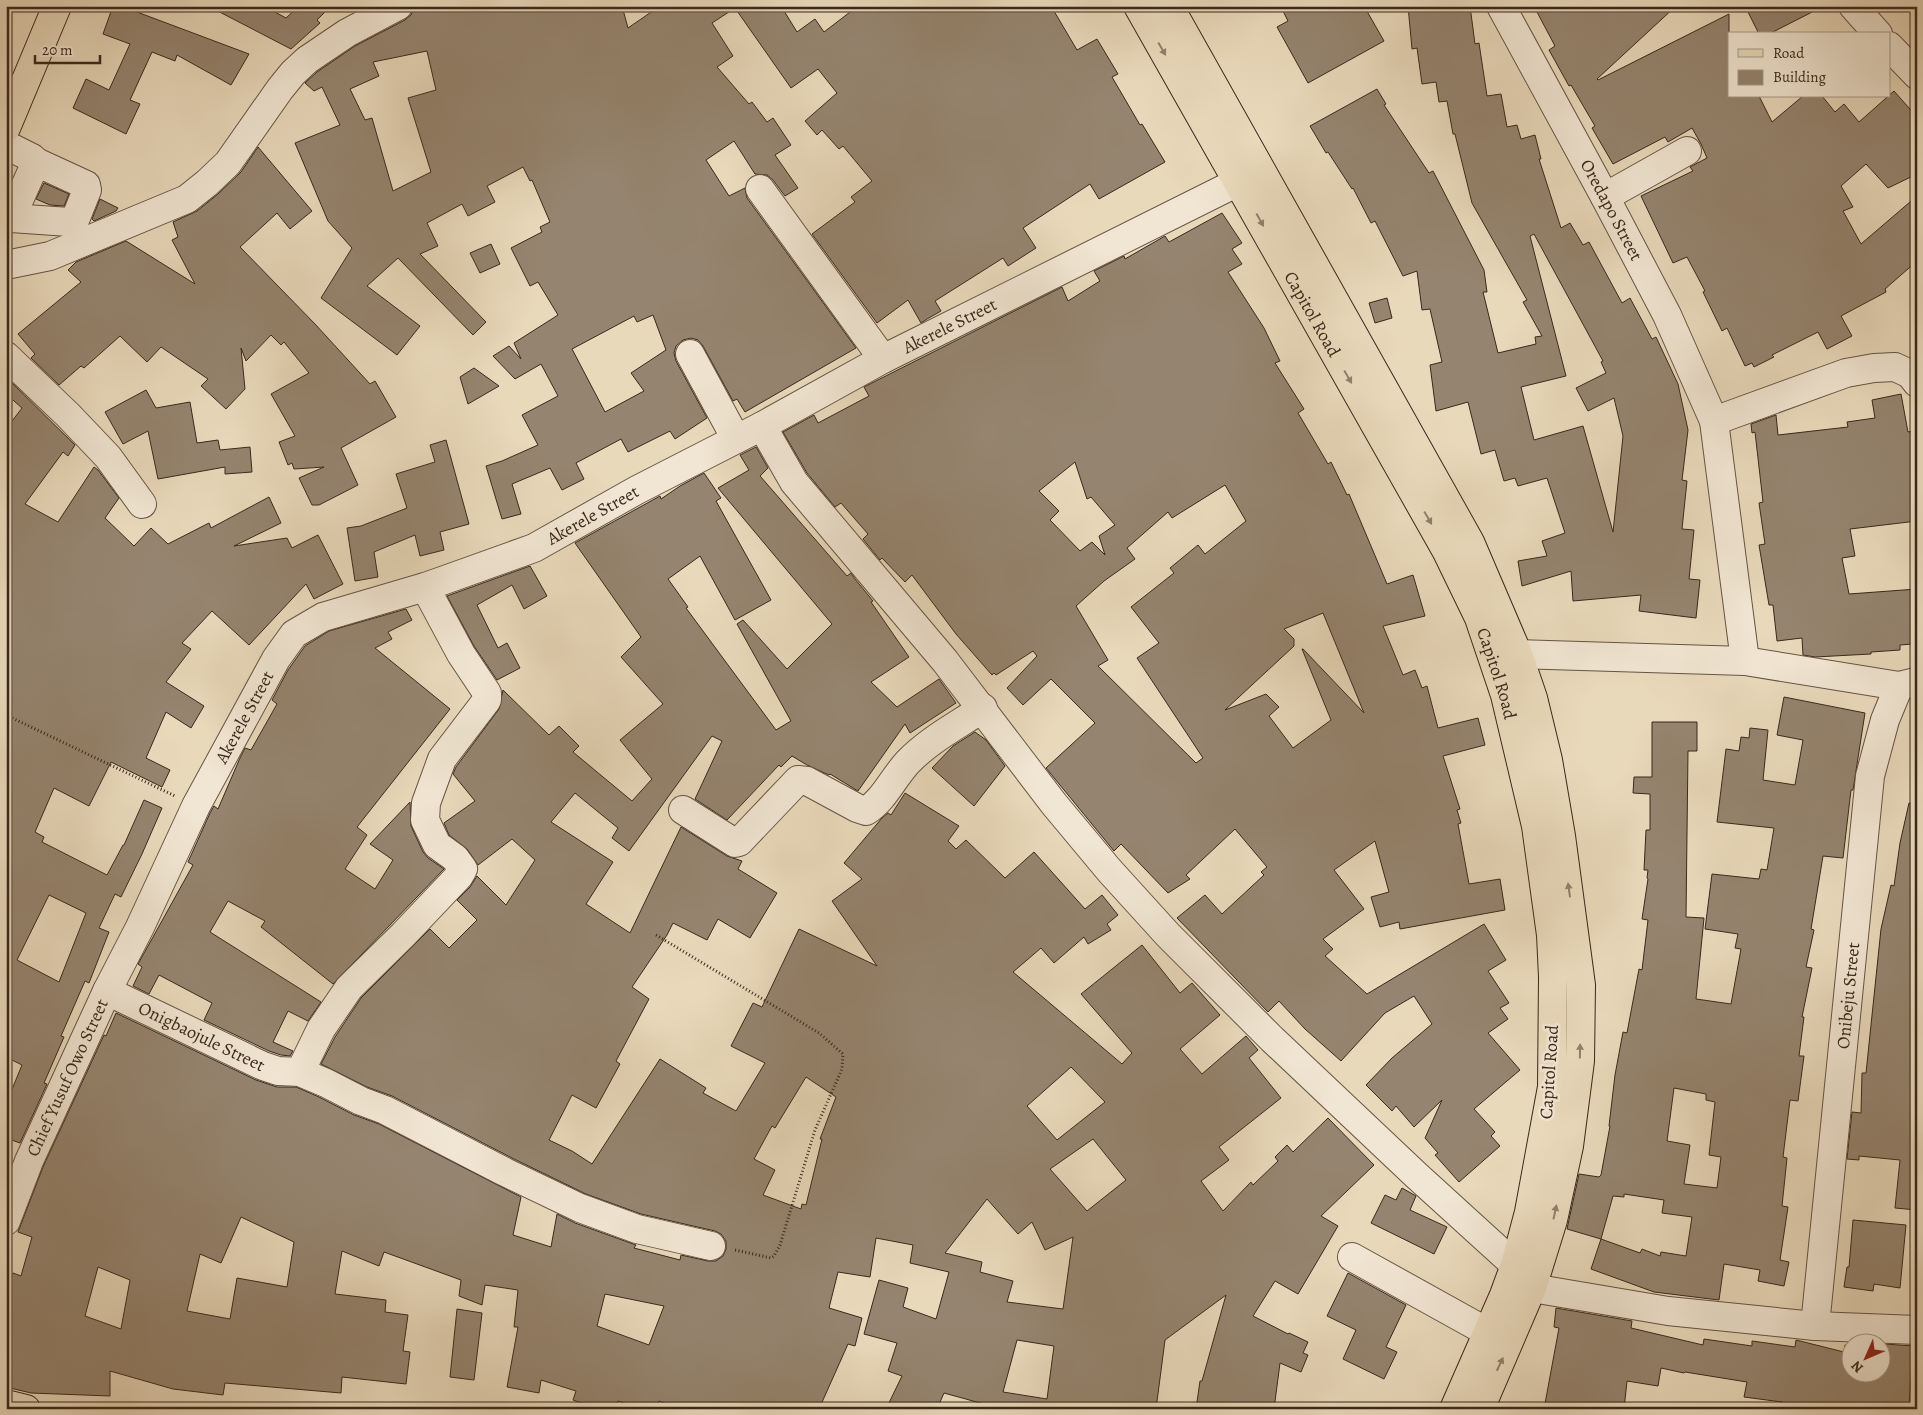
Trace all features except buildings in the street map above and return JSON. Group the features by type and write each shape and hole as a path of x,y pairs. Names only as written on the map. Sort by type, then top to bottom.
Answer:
{"main road":[{"path":"6,128 57,6"},
{"name":"Capitol Road","path":"1138,6 1446,550 1479,618 1533,698 1548,760 1561,836 1581,985 1580,1061 1569,1146 1553,1220 1532,1288 1504,1357 1480,1409"},
{"name":"Capitol Road","path":"1169,6 1470,542 1506,656 1505,695 1536,826 1550,935 1553,978 1552,1087 1529,1212 1515,1265 1489,1333 1454,1409"},
{"path":"6,1404 26,1409"}],"street":[{"path":"6,265 50,256 187,199 208,183 228,163 280,89 307,60 347,33 398,6"},
{"name":"Oredapo Street","path":"1501,6 1667,315 1714,420 1745,661"},
{"path":"1853,6 1876,32"},
{"path":"1890,47 1917,75"},
{"path":"6,145 32,158 36,162 86,184 87,190 74,220 70,222 8,218 36,162"},
{"path":"1604,197 1686,151"},
{"name":"Akerele Street","path":"107,991 140,927 196,806 276,659 294,634 323,617 425,587 534,548 883,359 1238,182"},
{"path":"760,189 883,359"},
{"path":"690,354 736,439"},
{"path":"6,356 68,414 108,457 142,504"},
{"path":"1714,420 1846,373 1874,368 1895,367 1910,374 1917,383"},
{"path":"762,426 794,482 946,661 1054,804 1109,870 1168,935 1279,1046 1416,1176 1515,1265"},
{"path":"425,587 462,654 487,693 487,700 442,759 426,804 425,820 438,845 455,858 463,869 459,876 403,935 349,988 321,1029 300,1072 361,1101 385,1110 504,1172 580,1208 638,1229 711,1246"},
{"path":"1506,656 1745,661 1908,684"},
{"name":"Onibeju Street","path":"1815,1326 1870,776 1885,720 1908,684"},
{"path":"683,810 735,842 739,842 798,780 808,781 857,808 866,810 875,805 908,762 924,746 983,708"},
{"name":"Onigbaojule Street","path":"107,991 263,1066 278,1071 300,1072"},
{"name":"Chief Yusuf Owo Street","path":"6,1221 29,1161 107,991"},
{"path":"1352,1257 1489,1333"},
{"path":"1532,1288 1668,1311 1815,1326 1917,1330"}],"path":[{"path":"6,715 196,806"},
{"path":"656,935 819,1034 842,1054 842,1069 815,1130 780,1245 774,1256 771,1258 711,1246"}]}
